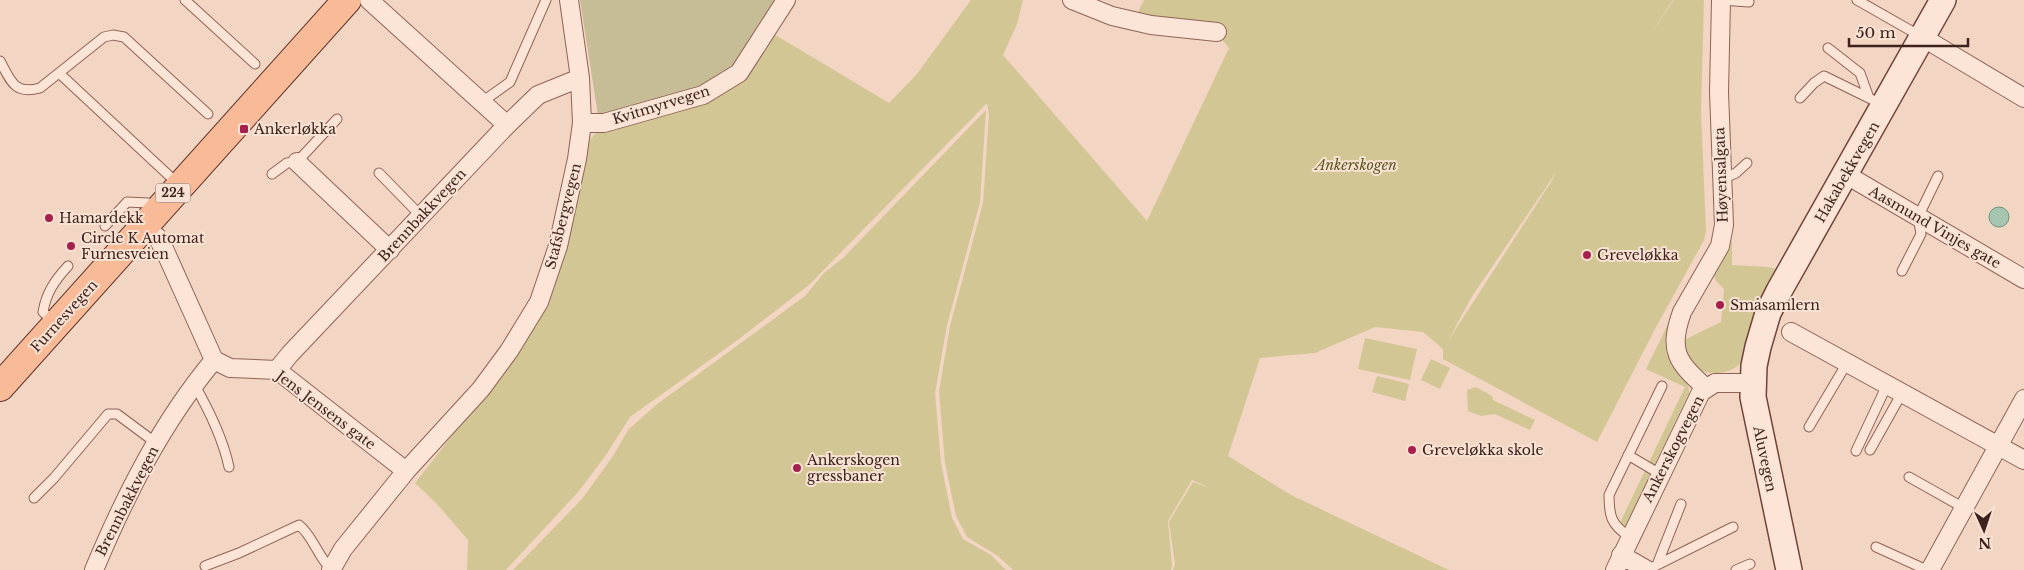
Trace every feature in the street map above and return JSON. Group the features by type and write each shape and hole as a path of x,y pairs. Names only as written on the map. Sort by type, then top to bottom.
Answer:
{"main road":[{"name":"Furnesvegen","path":"0,387 347,0"},
{"name":"Hakabekkvegen","path":"1758,347 1768,314 1779,291 1845,174 1877,102 1922,37 1943,0"},
{"name":"Aluvegen","path":"1758,347 1753,383 1755,410 1789,570"}],"street":[{"path":"369,0 507,125"},
{"name":"Stafsbergvegen","path":"331,570 343,549 406,471 480,389 509,351 539,302 560,238 577,159 582,123 578,52 569,0"},
{"name":"Kvitmyrvegen","path":"582,123 604,123 703,95 713,90 739,73 786,0"},
{"path":"1072,0 1112,16 1141,23 1217,32"},
{"name":"Høyensalgata","path":"1706,388 1680,362 1675,345 1678,322 1682,312 1720,246 1724,226 1719,92 1721,0"},
{"path":"1922,37 2024,98"},
{"name":"Brennbakkvegen","path":"277,370 507,125 538,95 580,78"},
{"path":"296,162 390,250"},
{"name":"Aasmund Vinjes gate","path":"1845,174 2024,279"},
{"path":"151,219 157,238 165,250 214,360"},
{"path":"1791,332 2024,460"},
{"name":"Brennbakkvegen","path":"94,570 114,522 156,444 194,384 214,360"},
{"name":"Jens Jensens gate","path":"214,360 230,368 277,370 406,471"},
{"name":"Ankerskogvegen","path":"1652,568 1618,563 1697,398 1706,388 1715,383 1753,383"},
{"path":"1929,570 2024,399"}],"lane":[{"path":"185,0 255,64"},
{"path":"482,102 510,82 546,0"},
{"path":"1721,0 1749,2"},
{"path":"1857,0 1922,37"},
{"path":"0,61 13,84 21,89 30,90 40,88 104,37 113,35 124,37 208,114"},
{"path":"1828,48 1860,73 1877,102"},
{"path":"59,73 180,186"},
{"path":"1800,98 1814,83 1824,76 1877,102"},
{"path":"272,174 287,163 296,162 337,119"},
{"path":"1722,179 1736,173 1747,163"},
{"path":"379,173 421,216"},
{"path":"1902,271 1921,234 1918,217 1938,176"},
{"path":"105,226 127,202 148,203 151,219"},
{"path":"57,324 42,312 45,298 68,266"},
{"path":"1809,427 1847,362"},
{"path":"194,384 208,412 229,468"},
{"path":"1630,537 1622,532 1612,520 1609,510 1609,495 1662,386"},
{"path":"1870,450 1895,389"},
{"path":"1856,450 1895,389"},
{"path":"34,498 54,478 108,414 117,414 156,444"},
{"path":"1628,455 1660,474"},
{"path":"1909,477 1964,508"},
{"path":"1652,568 1681,504"},
{"path":"205,566 299,526 304,529 331,570"},
{"path":"1652,568 1733,527"},
{"path":"1876,547 1929,570"},
{"path":"1736,570 1750,564"}],"green space":[{"name":"Ankerskogen","path":"971,0 1023,0 1017,24 1003,55 1147,221 1229,48 1210,25 1135,18 1144,0 1673,0 1648,37 1674,0 1704,0 1701,111 1706,231 1704,240 1654,331 1597,442 1443,359 1443,349 1423,332 1375,327 1315,353 1260,358 1228,456 1291,495 1449,570 1173,570 1175,564 1169,522 1193,482 1210,488 1192,480 1168,521 1171,570 1013,570 998,556 967,537 956,516 945,463 939,392 950,326 983,203 989,114 987,103 809,285 739,339 630,417 606,455 579,491 506,570 467,570 468,540 438,505 415,483 505,368 549,300 582,149 596,133 683,102 772,33 889,103 917,74","holes":["1557,171 1448,341 1471,298"]},
{"path":"986,110 980,202 947,325 935,393 941,463 952,518 963,539 991,555 1006,570 513,570 582,499 613,456 628,430 656,405 805,296 824,273 843,258"},
{"path":"1732,241 1732,265 1777,269 1790,244 1793,242 1746,359 1737,367 1727,371 1706,372 1698,369 1690,362 1684,340 1721,322 1724,289 1716,281 1714,275"},
{"path":"1671,318 1667,338 1667,353 1671,363 1687,383 1689,393 1625,527 1616,531 1685,387 1646,369"},
{"path":"1365,338 1417,349 1410,380 1358,369"},
{"path":"1431,359 1450,368 1440,389 1421,380"},
{"path":"1377,376 1409,384 1405,401 1372,392"},
{"path":"1476,387 1492,396 1493,400 1535,420 1530,430 1495,414 1481,416 1468,411 1467,390"}],"shaded area":[{"path":"580,0 779,0 741,60 728,71 704,86 621,114 598,115"},
{"path":"1999,207 2006,210 2009,217 2006,224 1999,227 1992,224 1989,217 1992,210"}],"place":[{"name":"Ankerløkka","path":"244,129"},
{"name":"Hamardekk","path":"49,218"},
{"name":"Circle K Automat Furnesveien","path":"71,246"},
{"name":"Greveløkka","path":"1587,255"},
{"name":"Småsamlern","path":"1720,305"},
{"name":"Greveløkka skole","path":"1412,450"},
{"name":"Ankerskogen gressbaner","path":"797,468"}]}
